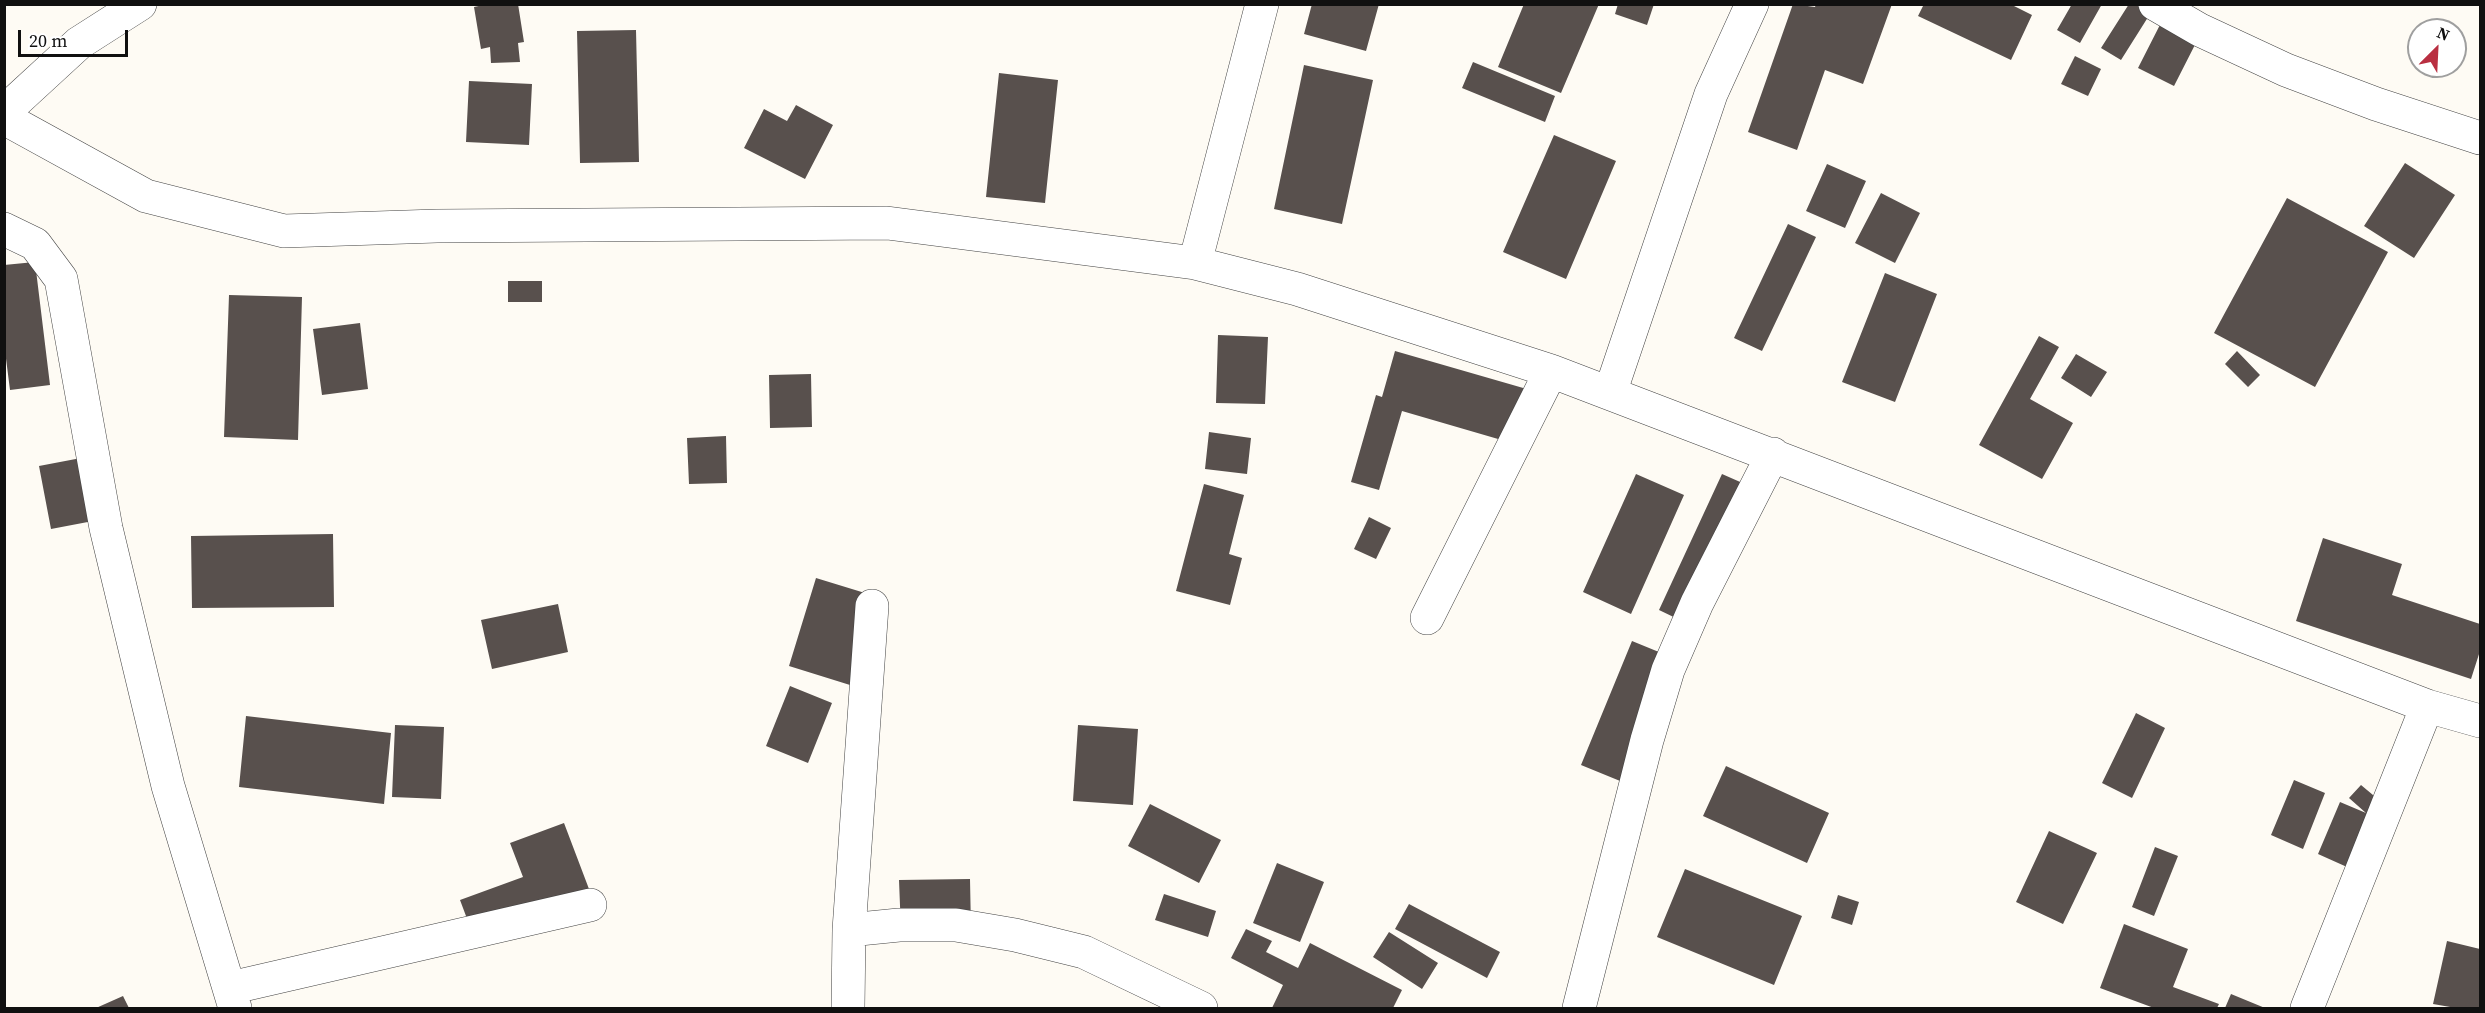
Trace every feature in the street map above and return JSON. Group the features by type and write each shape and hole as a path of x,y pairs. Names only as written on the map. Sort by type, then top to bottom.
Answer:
{"street":[{"path":"4,112 80,43 140,4"},
{"path":"1195,263 1262,4"},
{"path":"1610,393 1711,94 1752,4"},
{"path":"2155,4 2200,30 2286,70 2376,104 2481,138"},
{"path":"4,118 146,196 285,231 437,226 887,223 1195,263 1297,289 1551,371 2427,706 2481,722"},
{"path":"4,229 35,244 61,279 106,528 168,786 232,998 590,905"},
{"path":"1427,618 1551,371"},
{"path":"1579,1008 1647,740 1668,670 1696,603 1773,454"},
{"path":"848,1008 849,930 872,606"},
{"path":"2307,1008 2427,706"},
{"path":"849,930 899,925 956,926 1015,934 1084,952 1201,1008"}],"building":[{"path":"488,4 518,4 524,42 518,43 520,62 491,63 490,47 481,49 474,7"},
{"path":"1312,4 1379,4 1366,51 1304,34"},
{"path":"1524,4 1599,4 1561,93 1498,67"},
{"path":"1618,4 1654,4 1647,25 1615,14"},
{"path":"1793,4 1815,7 1816,4 1892,4 1863,84 1825,70 1797,150 1748,132"},
{"path":"1924,4 2010,4 2032,15 2011,60 1918,16"},
{"path":"2072,4 2102,4 2080,43 2057,30"},
{"path":"2129,4 2135,4 2150,14 2121,60 2101,48"},
{"path":"2166,13 2202,31 2174,86 2138,68"},
{"path":"636,30 639,162 580,163 577,31"},
{"path":"2075,56 2101,69 2088,96 2061,84"},
{"path":"1473,62 1555,96 1545,122 1462,88"},
{"path":"1304,65 1373,80 1342,224 1274,209"},
{"path":"999,73 1058,80 1045,203 986,197"},
{"path":"469,81 532,84 529,145 466,142"},
{"path":"796,105 833,125 805,179 744,148 764,109 787,121"},
{"path":"1554,135 1616,161 1566,279 1503,252"},
{"path":"2405,163 2455,195 2414,258 2364,226"},
{"path":"1827,164 1866,181 1845,228 1806,211"},
{"path":"1881,193 1920,213 1895,263 1855,243"},
{"path":"2287,198 2388,252 2315,387 2214,333"},
{"path":"1788,224 1816,237 1762,351 1734,338"},
{"path":"35,262 50,385 10,390 4,343 4,265"},
{"path":"1885,273 1937,294 1895,402 1842,382"},
{"path":"508,281 542,281 542,302 508,302"},
{"path":"229,295 302,297 298,440 224,437"},
{"path":"360,323 368,389 322,395 313,329"},
{"path":"1218,335 1268,337 1265,404 1216,403"},
{"path":"2039,336 2059,347 2030,399 2073,423 2042,479 1979,445"},
{"path":"1395,351 1544,394 1529,448 1402,411 1379,490 1351,482 1376,395 1382,397"},
{"path":"2237,351 2260,375 2248,387 2225,364"},
{"path":"2076,354 2107,372 2091,397 2061,378"},
{"path":"811,374 812,427 770,428 769,375"},
{"path":"1209,432 1251,438 1247,474 1205,469"},
{"path":"726,436 727,483 689,484 687,438"},
{"path":"81,458 93,521 51,529 39,466"},
{"path":"1636,474 1684,495 1631,614 1583,592"},
{"path":"1722,474 1747,485 1684,622 1659,610"},
{"path":"1204,484 1244,495 1229,554 1242,558 1230,605 1176,591"},
{"path":"1369,517 1391,528 1376,559 1354,549"},
{"path":"333,534 334,607 192,608 191,536"},
{"path":"2323,538 2402,564 2392,595 2480,624 2480,651 2471,679 2296,621"},
{"path":"816,578 878,597 850,685 789,666"},
{"path":"558,604 568,652 492,669 481,620"},
{"path":"1632,641 1676,659 1625,783 1581,765"},
{"path":"790,686 832,703 808,763 766,746"},
{"path":"2136,713 2165,728 2132,798 2102,783"},
{"path":"246,716 391,733 384,804 239,787"},
{"path":"395,725 444,727 441,799 392,797"},
{"path":"1078,725 1138,729 1133,805 1073,801"},
{"path":"1726,766 1829,813 1807,863 1703,816"},
{"path":"2294,780 2325,793 2303,849 2271,835"},
{"path":"2361,785 2379,800 2347,867 2318,854 2340,802 2366,813 2349,798"},
{"path":"1150,804 1221,840 1199,883 1128,846"},
{"path":"564,823 589,889 472,932 460,900 523,877 510,843"},
{"path":"2049,831 2097,853 2063,924 2016,902"},
{"path":"2155,847 2178,856 2154,916 2132,907"},
{"path":"1277,863 1324,882 1300,942 1253,923"},
{"path":"1685,869 1802,916 1774,985 1657,937"},
{"path":"970,879 971,930 901,931 899,880"},
{"path":"1164,894 1216,911 1208,937 1155,920"},
{"path":"1838,895 1859,902 1852,925 1831,918"},
{"path":"1409,904 1500,952 1487,978 1395,929"},
{"path":"2124,924 2188,949 2173,987 2219,1004 2217,1008 2154,1008 2100,988"},
{"path":"1246,929 1272,941 1266,952 1298,968 1310,943 1402,990 1393,1008 1272,1008 1283,985 1231,958"},
{"path":"1389,932 1438,963 1422,989 1373,957"},
{"path":"2447,941 2480,949 2480,1008 2456,1008 2433,1004"},
{"path":"2231,994 2265,1008 2225,1008"},
{"path":"123,996 129,1008 96,1008"}]}
